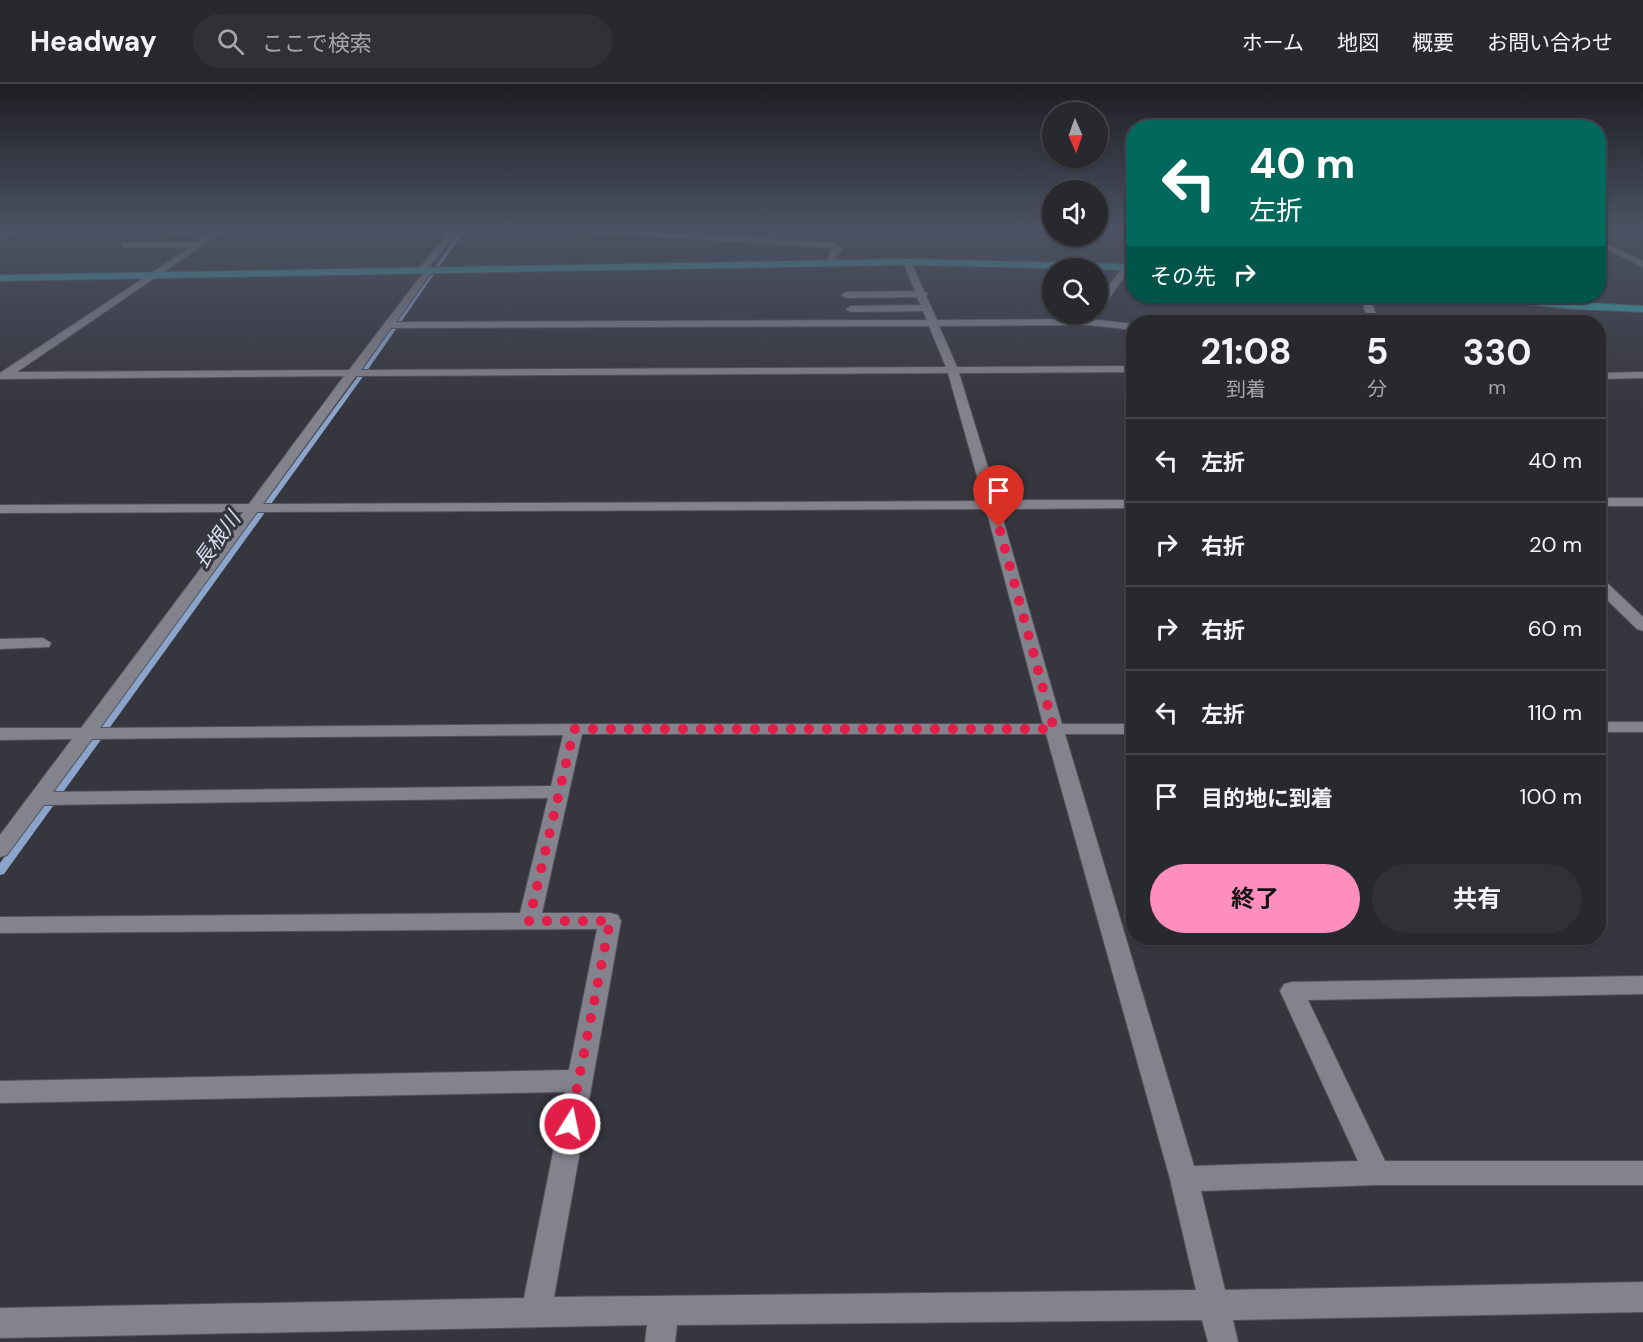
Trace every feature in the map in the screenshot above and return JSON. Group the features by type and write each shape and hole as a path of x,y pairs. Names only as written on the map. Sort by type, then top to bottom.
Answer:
{"highway":[{"path":"1543,303 1643,309"}],"street":[{"path":"2,377 136,289"},
{"path":"0,850 354,373 413,289"},
{"path":"919,289 952,370 992,504 1054,729 1184,1179 1223,1342"},
{"path":"846,295 928,308"},
{"path":"389,325 928,308"},
{"path":"851,309 928,308 1042,315"},
{"path":"1108,322 1126,325"},
{"path":"2,377 1126,369"},
{"path":"1606,376 1643,375"},
{"path":"1606,502 1643,502"},
{"path":"0,510 1126,504"},
{"path":"1606,590 1643,626"},
{"path":"0,644 43,643"},
{"path":"1606,727 1643,727"},
{"path":"529,921 574,729"},
{"path":"0,735 88,732 574,729 1126,729"},
{"path":"38,799 561,792"},
{"path":"0,925 610,921 536,1312"},
{"path":"1377,1173 1292,991 1643,986"},
{"path":"0,1092 578,1081"},
{"path":"1184,1179 1377,1173 1643,1173"},
{"path":"0,1323 536,1312 1213,1305 1643,1297"},
{"path":"660,1342 663,1310"}],"waterway":[{"name":"長根川","path":"0,871 422,289"}],"route":[{"path":"570,1124 610,921 529,921 574,729 1054,729 999,527"}]}
